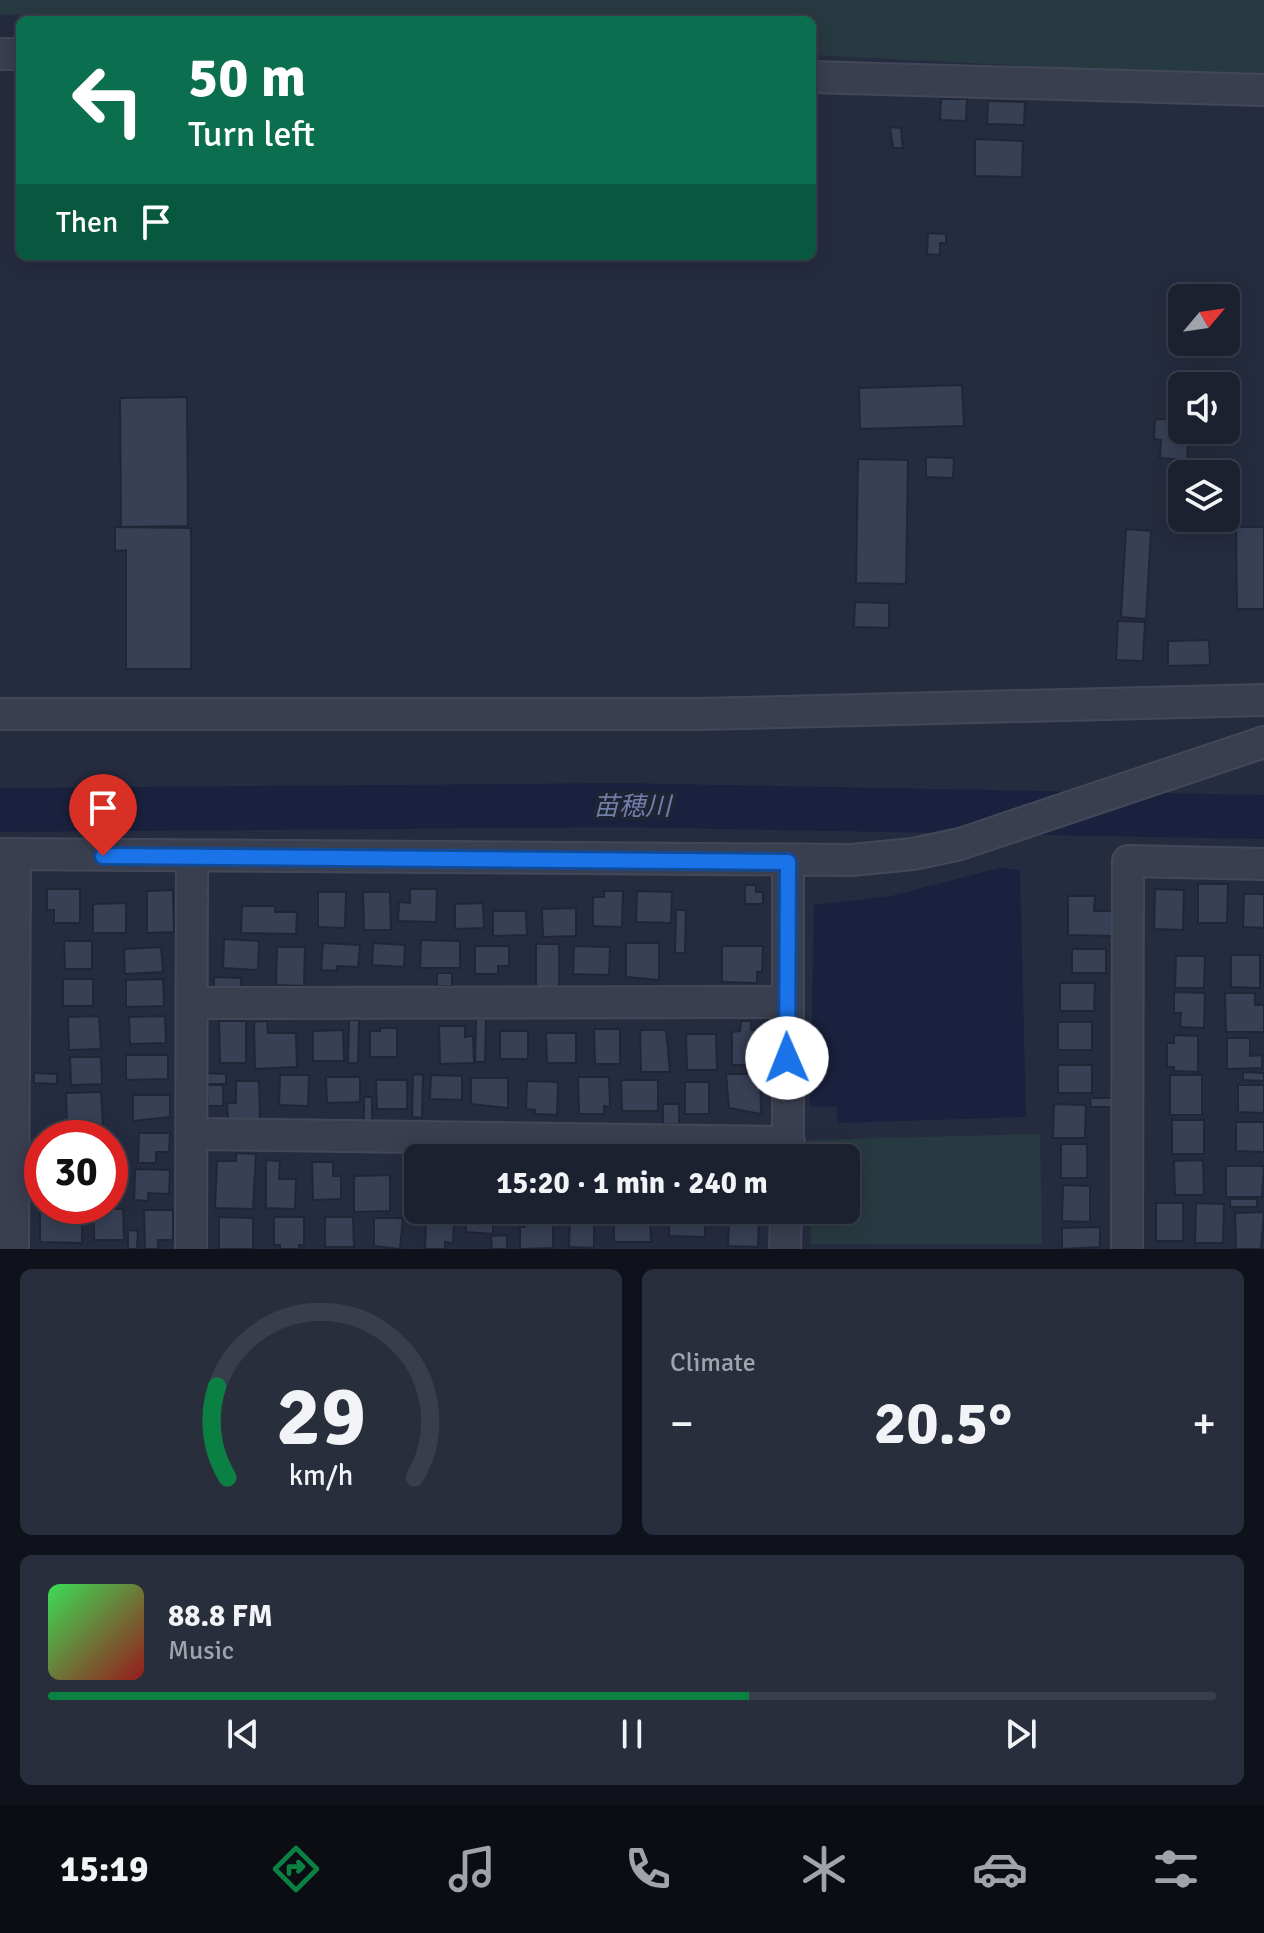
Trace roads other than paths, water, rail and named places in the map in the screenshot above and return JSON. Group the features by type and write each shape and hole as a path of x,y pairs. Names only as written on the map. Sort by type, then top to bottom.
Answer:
{"street":[{"path":"816,77 1264,90"},
{"path":"0,714 699,714 1264,700"},
{"path":"13,1249 7,1124 8,854 788,862 913,854 960,844 1264,742"},
{"path":"191,1249 192,857"},
{"path":"1127,1249 1128,861 1264,864"},
{"path":"788,862 788,1144"},
{"path":"193,1003 786,1002"},
{"path":"193,1134 565,1144"},
{"path":"785,1249 786,1224"}],"water":[{"path":"999,868 1020,870 1026,1117 837,1123 837,1107 810,1106 814,905 891,896"}],"waterway":[{"name":"苗穂川","path":"0,810 620,805 1264,817"}]}
